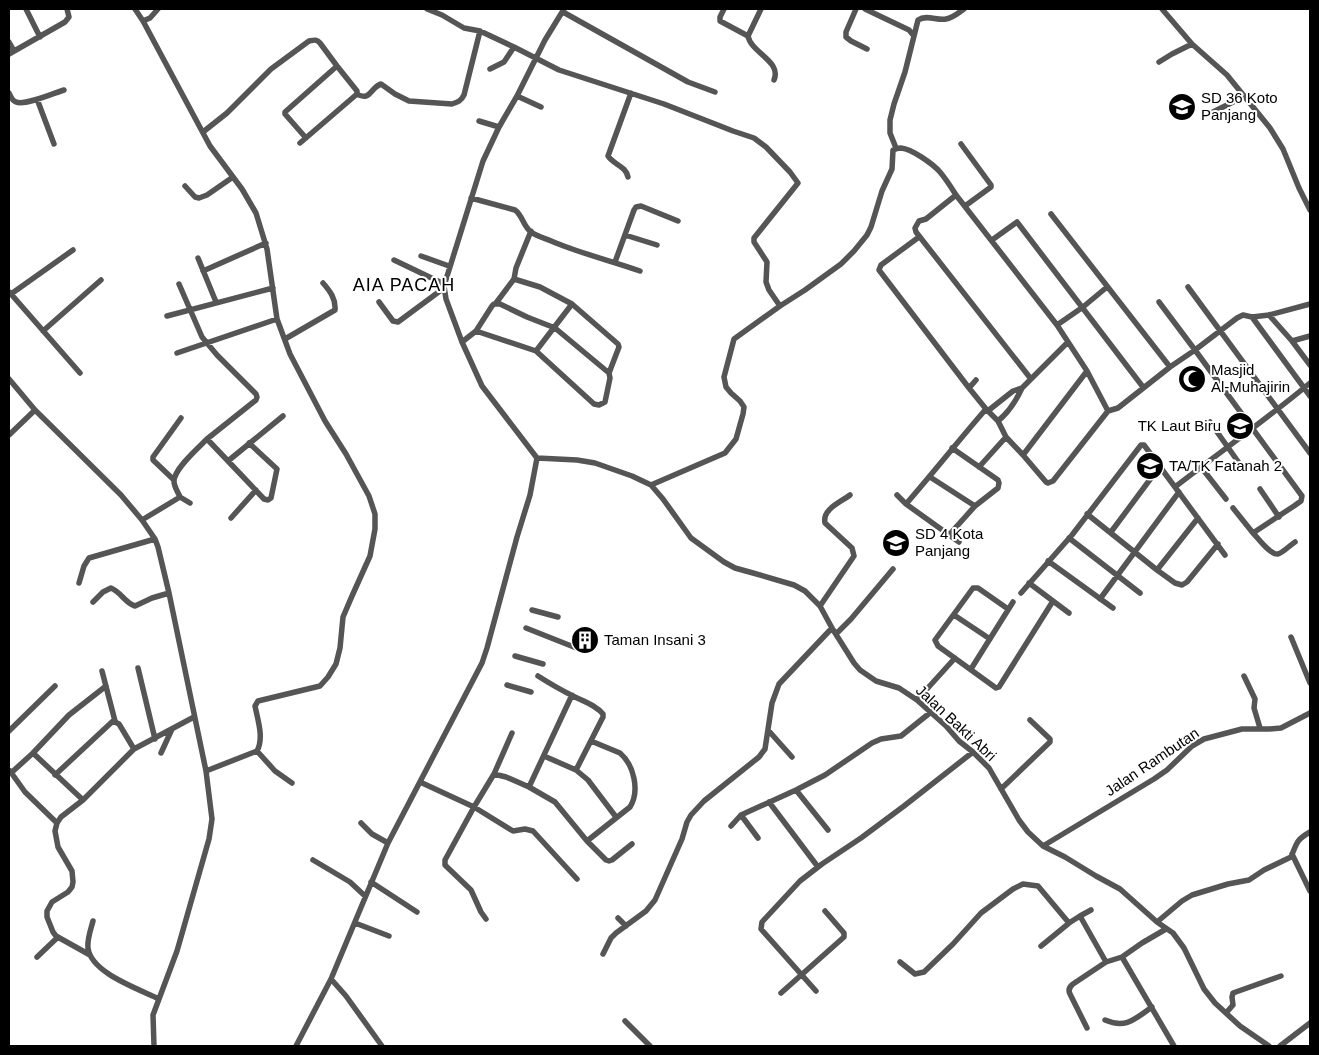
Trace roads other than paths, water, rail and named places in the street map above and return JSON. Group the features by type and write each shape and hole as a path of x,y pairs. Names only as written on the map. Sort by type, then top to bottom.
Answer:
{"street":[{"path":"26,9 40,36"},
{"path":"9,42 11,52 65,22 69,17 67,9"},
{"path":"135,9 210,146 234,177 256,213 266,243 278,318 290,354 325,421 369,496 375,514 375,529 370,556 343,617 340,648 336,664 328,677 320,686 258,701 255,706 260,745 257,752 206,771"},
{"path":"143,21 150,18 158,9"},
{"path":"427,9 442,15 464,28 480,31 559,70 664,104 754,138 766,147 798,181 798,184 754,238 754,242 767,262 766,282 769,290 780,306"},
{"path":"724,9 720,21 748,36"},
{"path":"762,9 748,36 748,40 775,70 774,80"},
{"path":"856,9 846,32 846,37 867,49"},
{"path":"865,9 909,30 914,36"},
{"path":"896,148 890,133 890,120 905,72 918,20 920,18 949,19 964,9"},
{"path":"1162,9 1192,44 1227,75 1270,128 1283,149 1310,210"},
{"path":"296,1046 331,979 388,843 482,663 530,495 537,458 482,386 462,342 446,299 444,286 482,161 545,40 563,10 688,82 715,92"},
{"path":"203,132 227,113 271,69 309,41 314,40 318,40 357,91 357,94 362,97 381,84 409,101 458,103 464,95 480,31"},
{"path":"1159,62 1192,44"},
{"path":"490,69 504,62 514,47"},
{"path":"306,138 285,114 285,111 336,66"},
{"path":"9,93 13,100 20,104 64,90"},
{"path":"300,143 357,94"},
{"path":"628,176 626,171 608,156 631,94"},
{"path":"517,96 541,107"},
{"path":"1213,112 1245,96"},
{"path":"36,99 54,144"},
{"path":"479,121 499,127"},
{"path":"961,144 991,186 965,206"},
{"path":"896,148 902,148 911,152 935,167 942,174 956,195 1057,325 1087,371 1108,411"},
{"path":"651,485 725,453 736,439 744,407 726,387 724,377 734,339 841,264 854,251 867,235 874,218 882,191 892,169 893,150 896,148"},
{"path":"185,186 199,198 207,195 234,177"},
{"path":"956,195 926,219 919,221 915,228 919,237 1030,379"},
{"path":"472,198 515,210 520,214 524,224 531,231 574,250 640,271"},
{"path":"615,262 634,210 638,206 678,221"},
{"path":"1052,214 1170,367"},
{"path":"992,240 1017,222 1144,387"},
{"path":"462,342 476,331 492,306 514,280 516,268 531,231"},
{"path":"625,235 657,245"},
{"path":"919,237 881,265 879,270 969,388 998,421 1006,437 1046,482 1053,481 1108,411 1118,408 1236,318 1243,315 1252,317 1269,315 1310,304"},
{"path":"203,271 266,243"},
{"path":"73,250 10,293 80,373"},
{"path":"421,256 449,266"},
{"path":"198,258 216,302"},
{"path":"394,260 444,286"},
{"path":"43,331 101,280"},
{"path":"476,331 536,351 594,404 599,405 606,402 610,378 609,373 619,347 618,344 572,304 540,288 514,280"},
{"path":"285,339 335,310 336,305 331,292 323,283"},
{"path":"179,284 202,337 257,397 256,400 207,440 185,461 174,480 180,497 190,503"},
{"path":"379,302 393,321 398,322 444,286"},
{"path":"1057,325 1107,287"},
{"path":"1188,287 1310,453"},
{"path":"167,316 273,288"},
{"path":"1159,302 1302,496 1301,501 1253,533"},
{"path":"496,303 555,328 609,373"},
{"path":"536,351 572,304"},
{"path":"1269,315 1310,365"},
{"path":"1252,317 1310,396"},
{"path":"177,353 278,318"},
{"path":"1292,342 1310,336"},
{"path":"998,421 1010,409 1022,388 1068,342"},
{"path":"1023,455 1087,371"},
{"path":"9,379 35,410 121,495 142,520 155,539 169,593 206,771 212,819 209,839 177,951 153,1015 154,1046"},
{"path":"969,388 976,380"},
{"path":"1100,599 1135,552 1177,489 1201,467 1278,410 1310,383"},
{"path":"906,504 952,448 988,410 1012,391 1022,388"},
{"path":"9,435 35,410"},
{"path":"228,461 283,416"},
{"path":"174,480 153,460 153,457 181,418"},
{"path":"1210,422 1244,470"},
{"path":"979,467 1006,437"},
{"path":"207,440 264,499 268,500 271,498 277,469 250,442"},
{"path":"1021,593 1069,538 1141,445 1144,445 1225,555"},
{"path":"949,534 975,506 999,486 998,480 952,448"},
{"name":"Jalan Bakti Abri","path":"537,458 595,463 651,485 691,538 724,562 735,568 794,585 805,591 820,606 854,662 866,676 899,688 917,700 946,726 959,741 989,768 1028,832 1043,846 1120,889 1157,922 1173,933 1204,989 1215,1003 1240,1026 1269,1046"},
{"path":"1111,532 1160,466"},
{"path":"1201,467 1226,499"},
{"path":"930,477 975,506"},
{"path":"1260,489 1279,517"},
{"path":"231,518 256,490"},
{"path":"820,606 854,556 852,548 825,523 824,519 827,512 850,495"},
{"path":"897,495 906,504 959,542"},
{"path":"142,520 180,497"},
{"path":"1233,508 1253,533 1275,554 1295,542"},
{"path":"1088,514 1174,583 1182,585 1218,544"},
{"path":"1158,570 1198,518"},
{"path":"1069,538 1140,593"},
{"path":"79,583 84,566 89,558 155,539"},
{"path":"1048,561 1113,608"},
{"path":"603,954 611,938 646,911 655,900 691,815 704,801 759,758 765,749 772,703 779,684 834,630 851,619 893,569"},
{"path":"1029,583 1070,612"},
{"path":"1008,610 975,587 935,640 938,646 996,688 999,687 1053,601"},
{"path":"93,602 102,592 109,589 116,590 129,604 135,606 169,593"},
{"path":"971,669 1013,602"},
{"path":"532,610 558,618"},
{"path":"954,615 990,639"},
{"path":"526,628 584,651"},
{"path":"1291,637 1310,683"},
{"path":"515,656 542,664"},
{"path":"917,700 955,658"},
{"path":"138,668 155,739"},
{"path":"102,671 115,721 119,724 134,749"},
{"path":"538,676 584,700 604,714 576,770"},
{"path":"1244,676 1255,698 1254,708 1260,728"},
{"path":"507,685 531,692"},
{"path":"9,731 55,686"},
{"path":"57,823 26,792 10,771 33,753 69,715 106,686"},
{"path":"529,787 572,695"},
{"path":"731,826 741,815 796,790 825,774 872,743 881,739 901,736 931,712"},
{"name":"Jalan Rambutan","path":"1043,846 1154,779 1167,770 1192,746 1204,739 1242,729 1281,728 1310,713"},
{"path":"90,955 58,937 53,932 47,917 52,902 68,892 73,882 72,871 58,847 55,831 57,823 61,817 83,800 134,749 194,717"},
{"path":"1001,789 1050,742 1050,739 1030,720"},
{"path":"55,775 111,722 115,721"},
{"path":"161,753 172,730"},
{"path":"768,730 792,757"},
{"path":"486,919 471,890 445,865 445,860 494,774 512,733"},
{"path":"587,841 630,807 633,803 634,783 632,771 620,753 591,741"},
{"path":"257,752 275,771 292,783"},
{"path":"816,991 761,929 760,925 768,914 800,882 818,867 861,838 973,752"},
{"path":"33,753 83,800"},
{"path":"544,756 576,770 588,780 616,817"},
{"path":"494,774 529,787 555,802 587,841 606,860 609,861 632,844"},
{"path":"420,782 474,808 513,831 533,830 577,879"},
{"path":"796,790 828,830"},
{"path":"769,802 818,867"},
{"path":"741,815 758,838"},
{"path":"361,823 372,834 388,843"},
{"path":"1157,922 1192,894 1249,880 1291,856 1297,841 1310,832"},
{"path":"1292,854 1310,891"},
{"path":"313,860 350,882 365,896"},
{"path":"371,882 417,912"},
{"path":"900,962 915,974 924,972 954,944 981,913 1013,889 1024,884 1038,886 1069,923"},
{"path":"1041,946 1069,923 1091,910"},
{"path":"781,993 844,937 844,933 825,911"},
{"path":"1080,916 1106,962"},
{"path":"618,918 626,926"},
{"path":"93,921 88,948 95,963 107,974 159,999"},
{"path":"355,923 388,936"},
{"path":"1087,1028 1068,991 1073,984 1106,962 1122,957 1166,929"},
{"path":"37,957 58,937"},
{"path":"1122,957 1174,1046"},
{"path":"1226,1013 1233,1005 1233,993 1281,976"},
{"path":"331,979 346,996 382,1046"},
{"path":"1105,1020 1114,1024 1124,1024 1152,1007"},
{"path":"625,1021 650,1046"},
{"path":"1280,1046 1310,1023"}],"place":[{"name":"SD 36 Koto Panjang","path":"1182,107"},
{"name":"Masjid Al-Muhajirin","path":"1192,379"},
{"name":"TK Laut Biru","path":"1240,426"},
{"name":"TA/TK Fatanah 2","path":"1150,466"},
{"name":"SD 4 Kota Panjang","path":"896,543"},
{"name":"Taman Insani 3","path":"585,640"}],"district":[{"name":"AIA PACAH","path":"404,285"}]}
